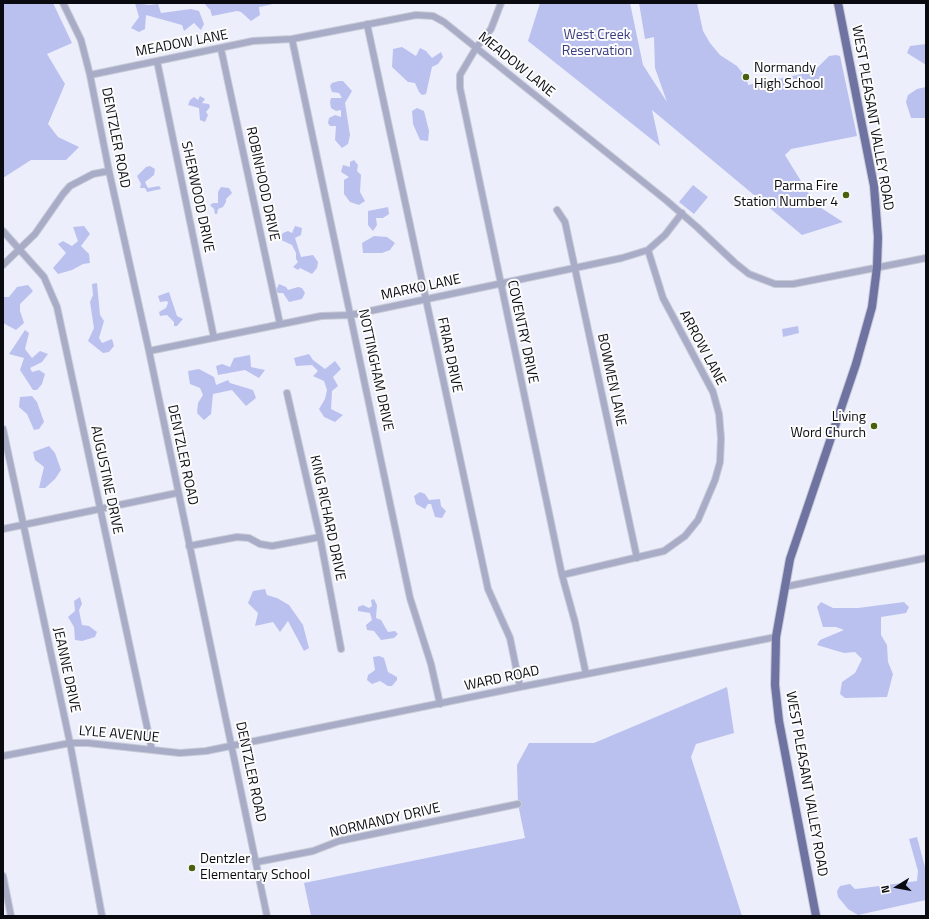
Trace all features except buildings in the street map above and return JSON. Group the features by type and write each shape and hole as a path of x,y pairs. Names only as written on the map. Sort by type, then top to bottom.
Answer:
{"main road":[{"name":"WEST PLEASANT VALLEY ROAD","path":"816,916 779,721 775,684 776,637 790,559 856,364 872,307 877,267 878,237 874,186 838,3"}],"street":[{"name":"DENTZLER ROAD","path":"63,3 81,40 90,75 109,171 233,746 267,916"},
{"name":"COVENTRY DRIVE","path":"501,3 491,30 476,48 460,75 460,88 562,575 575,622 586,674"},
{"name":"MEADOW LANE","path":"90,75 254,41 292,39 416,15 433,16 444,22 682,214 749,274 775,284 793,284 926,258"},
{"name":"FRIAR DRIVE","path":"367,24 488,589 510,638 520,687"},
{"name":"NOTTINGHAM DRIVE","path":"292,39 410,598 431,664 440,704"},
{"name":"ROBINHOOD DRIVE","path":"220,49 280,324"},
{"name":"SHERWOOD DRIVE","path":"156,61 214,338"},
{"path":"3,265 35,234 70,186 93,174 109,171"},
{"name":"BOWMEN LANE","path":"557,210 565,222 637,558"},
{"name":"MARKO LANE","path":"149,351 321,316 351,315 574,268 648,250 665,235 682,214"},
{"name":"AUGUSTINE DRIVE","path":"3,231 44,277 57,307 152,750"},
{"name":"ARROW LANE","path":"562,575 664,551 685,536 698,520 715,480 720,462 721,438 719,414 713,392 663,298 648,250"},
{"name":"KING RICHARD DRIVE","path":"287,393 320,537 341,649"},
{"name":"JEANNE DRIVE","path":"3,429 70,743 102,916"},
{"path":"3,529 178,493"},
{"path":"189,546 237,537 249,538 260,544 272,546 320,537"},
{"path":"784,587 926,558"},
{"name":"WARD ROAD","path":"233,746 520,687 776,637"},
{"name":"LYLE AVENUE","path":"3,756 70,743 88,743 180,753 206,751 233,746"},
{"name":"NORMANDY DRIVE","path":"257,862 313,851 339,841 518,804"},
{"path":"3,876 11,916"}],"green space":[{"path":"3,3 53,3 72,43 47,54 65,84 48,124 58,137 79,147 66,160 31,160 3,178"},
{"path":"135,3 149,5 158,4 161,13 191,9 199,11 204,24 201,30 194,23 184,31 182,25 146,15 145,29 139,32 131,28 139,17"},
{"path":"204,3 278,3 259,7 260,15 251,21 241,12 237,11 212,16 210,9"},
{"name":"West Creek Reservation","path":"540,3 630,3 643,65 667,102 655,68 654,37 645,39 639,3 697,3 703,31 710,43 720,55 737,66 747,79 748,85 802,74 802,71 818,67 829,56 840,56 857,136 791,149 785,155 815,204 843,222 802,235 652,110 660,146 528,41"},
{"path":"926,44 926,65 907,53 910,46"},
{"path":"402,47 416,56 420,48 426,51 432,58 441,52 443,57 438,64 432,67 426,94 422,95 415,83 408,82 392,67 393,49"},
{"path":"343,81 352,91 345,103 350,135 348,144 342,148 335,140 336,126 330,126 328,123 329,118 335,115 341,117 341,110 336,111 331,108 330,102 331,98 342,98 339,93 332,92 330,86 332,83"},
{"path":"926,87 926,118 911,118 906,102 908,95 917,89"},
{"path":"200,96 205,99 202,103 209,104 210,107 206,112 208,115 205,122 200,120 199,108 188,105 190,100 194,97 198,100"},
{"path":"417,108 424,111 429,131 428,141 420,140 413,124 412,111"},
{"path":"354,160 358,165 357,171 361,175 360,192 365,201 359,205 350,202 344,194 344,180 349,177 341,172 343,165 350,167 350,162"},
{"path":"150,166 155,169 154,175 145,182 148,188 159,186 161,189 147,192 145,188 140,188 141,184 137,176 146,167"},
{"path":"693,185 708,197 694,214 679,202"},
{"path":"221,187 229,188 232,193 226,199 223,207 218,209 217,214 215,214 214,209 210,205 213,203 218,203 218,192"},
{"path":"388,207 389,214 383,218 376,218 377,225 373,231 368,225 368,211"},
{"path":"84,226 90,234 81,246 89,254 90,263 83,264 72,270 58,274 53,268 66,253 58,244 63,241 72,246 78,241 73,227"},
{"path":"295,226 302,228 301,235 295,238 301,257 313,255 318,262 317,268 312,274 300,268 298,270 293,267 298,262 292,245 279,239 283,233 288,231 292,233"},
{"path":"374,236 387,237 395,243 390,250 382,253 363,253 362,243"},
{"path":"97,283 100,315 104,321 99,338 102,343 112,339 114,346 109,352 103,353 88,341 94,328 90,302 93,295 92,284"},
{"path":"279,284 286,287 288,290 298,287 302,288 305,293 302,299 289,302 283,293 278,293 276,290"},
{"path":"28,285 33,291 20,304 20,311 24,323 16,330 3,323 3,297 9,297 17,287"},
{"path":"169,292 177,316 183,319 177,326 174,326 174,322 167,315 160,316 159,312 166,308 168,303 167,301 160,302 158,296"},
{"path":"798,326 799,333 783,337 782,329"},
{"path":"25,330 29,333 25,349 32,358 40,351 48,354 42,362 30,368 32,372 39,370 45,374 42,384 37,390 33,390 20,370 24,358 9,354"},
{"path":"309,354 313,360 325,369 335,361 341,369 333,377 338,386 332,391 331,409 343,415 335,422 324,417 319,409 325,399 327,390 324,381 313,376 318,371 312,365 296,366 294,358"},
{"path":"250,355 251,367 265,370 259,378 245,370 218,375 216,366 222,364 230,367 234,358"},
{"path":"199,369 214,377 216,385 228,380 230,383 253,390 256,398 246,406 232,390 213,394 211,414 204,420 197,413 198,403 203,395 200,388 190,384 188,371"},
{"path":"32,396 37,402 44,422 39,429 34,430 27,414 19,407 20,397"},
{"path":"49,446 55,453 61,470 55,479 45,488 39,488 44,467 35,460 33,452"},
{"path":"420,492 425,494 429,500 440,499 441,506 446,511 442,518 435,517 431,504 428,504 425,509 416,504 414,496"},
{"path":"265,589 267,595 277,598 289,605 303,625 309,648 304,651 288,621 280,632 273,622 255,626 258,613 248,603 253,591"},
{"path":"80,597 82,604 79,610 82,625 89,626 97,632 95,637 82,641 75,640 74,627 68,617 75,611 74,601"},
{"path":"374,599 377,605 376,618 381,620 388,632 395,631 398,634 394,638 381,640 374,631 367,630 366,625 372,620 370,613 358,611 358,607 363,605 369,608 372,606 371,600"},
{"path":"821,602 833,608 858,608 904,602 909,607 906,613 881,617 881,635 887,645 888,662 893,674 887,697 845,698 840,694 842,682 855,673 862,659 855,652 844,653 817,645 820,640 844,630 836,627 823,627 817,607"},
{"path":"379,656 384,658 388,672 397,677 397,680 392,686 388,686 380,681 372,684 367,680 368,675 375,670 373,657"},
{"path":"727,687 734,733 696,744 691,757 742,916 311,916 304,883 525,838 518,804 517,765 529,743 594,743"},
{"path":"917,837 926,871 926,900 858,915 848,909 838,897 837,891 840,886 850,884 855,889 917,881 918,871 909,839"}],"place":[{"name":"Normandy High School","path":"746,77"},
{"name":"Parma Fire Station Number 4","path":"846,195"},
{"name":"Living Word Church","path":"874,426"},
{"name":"Dentzler Elementary School","path":"192,868"}]}
